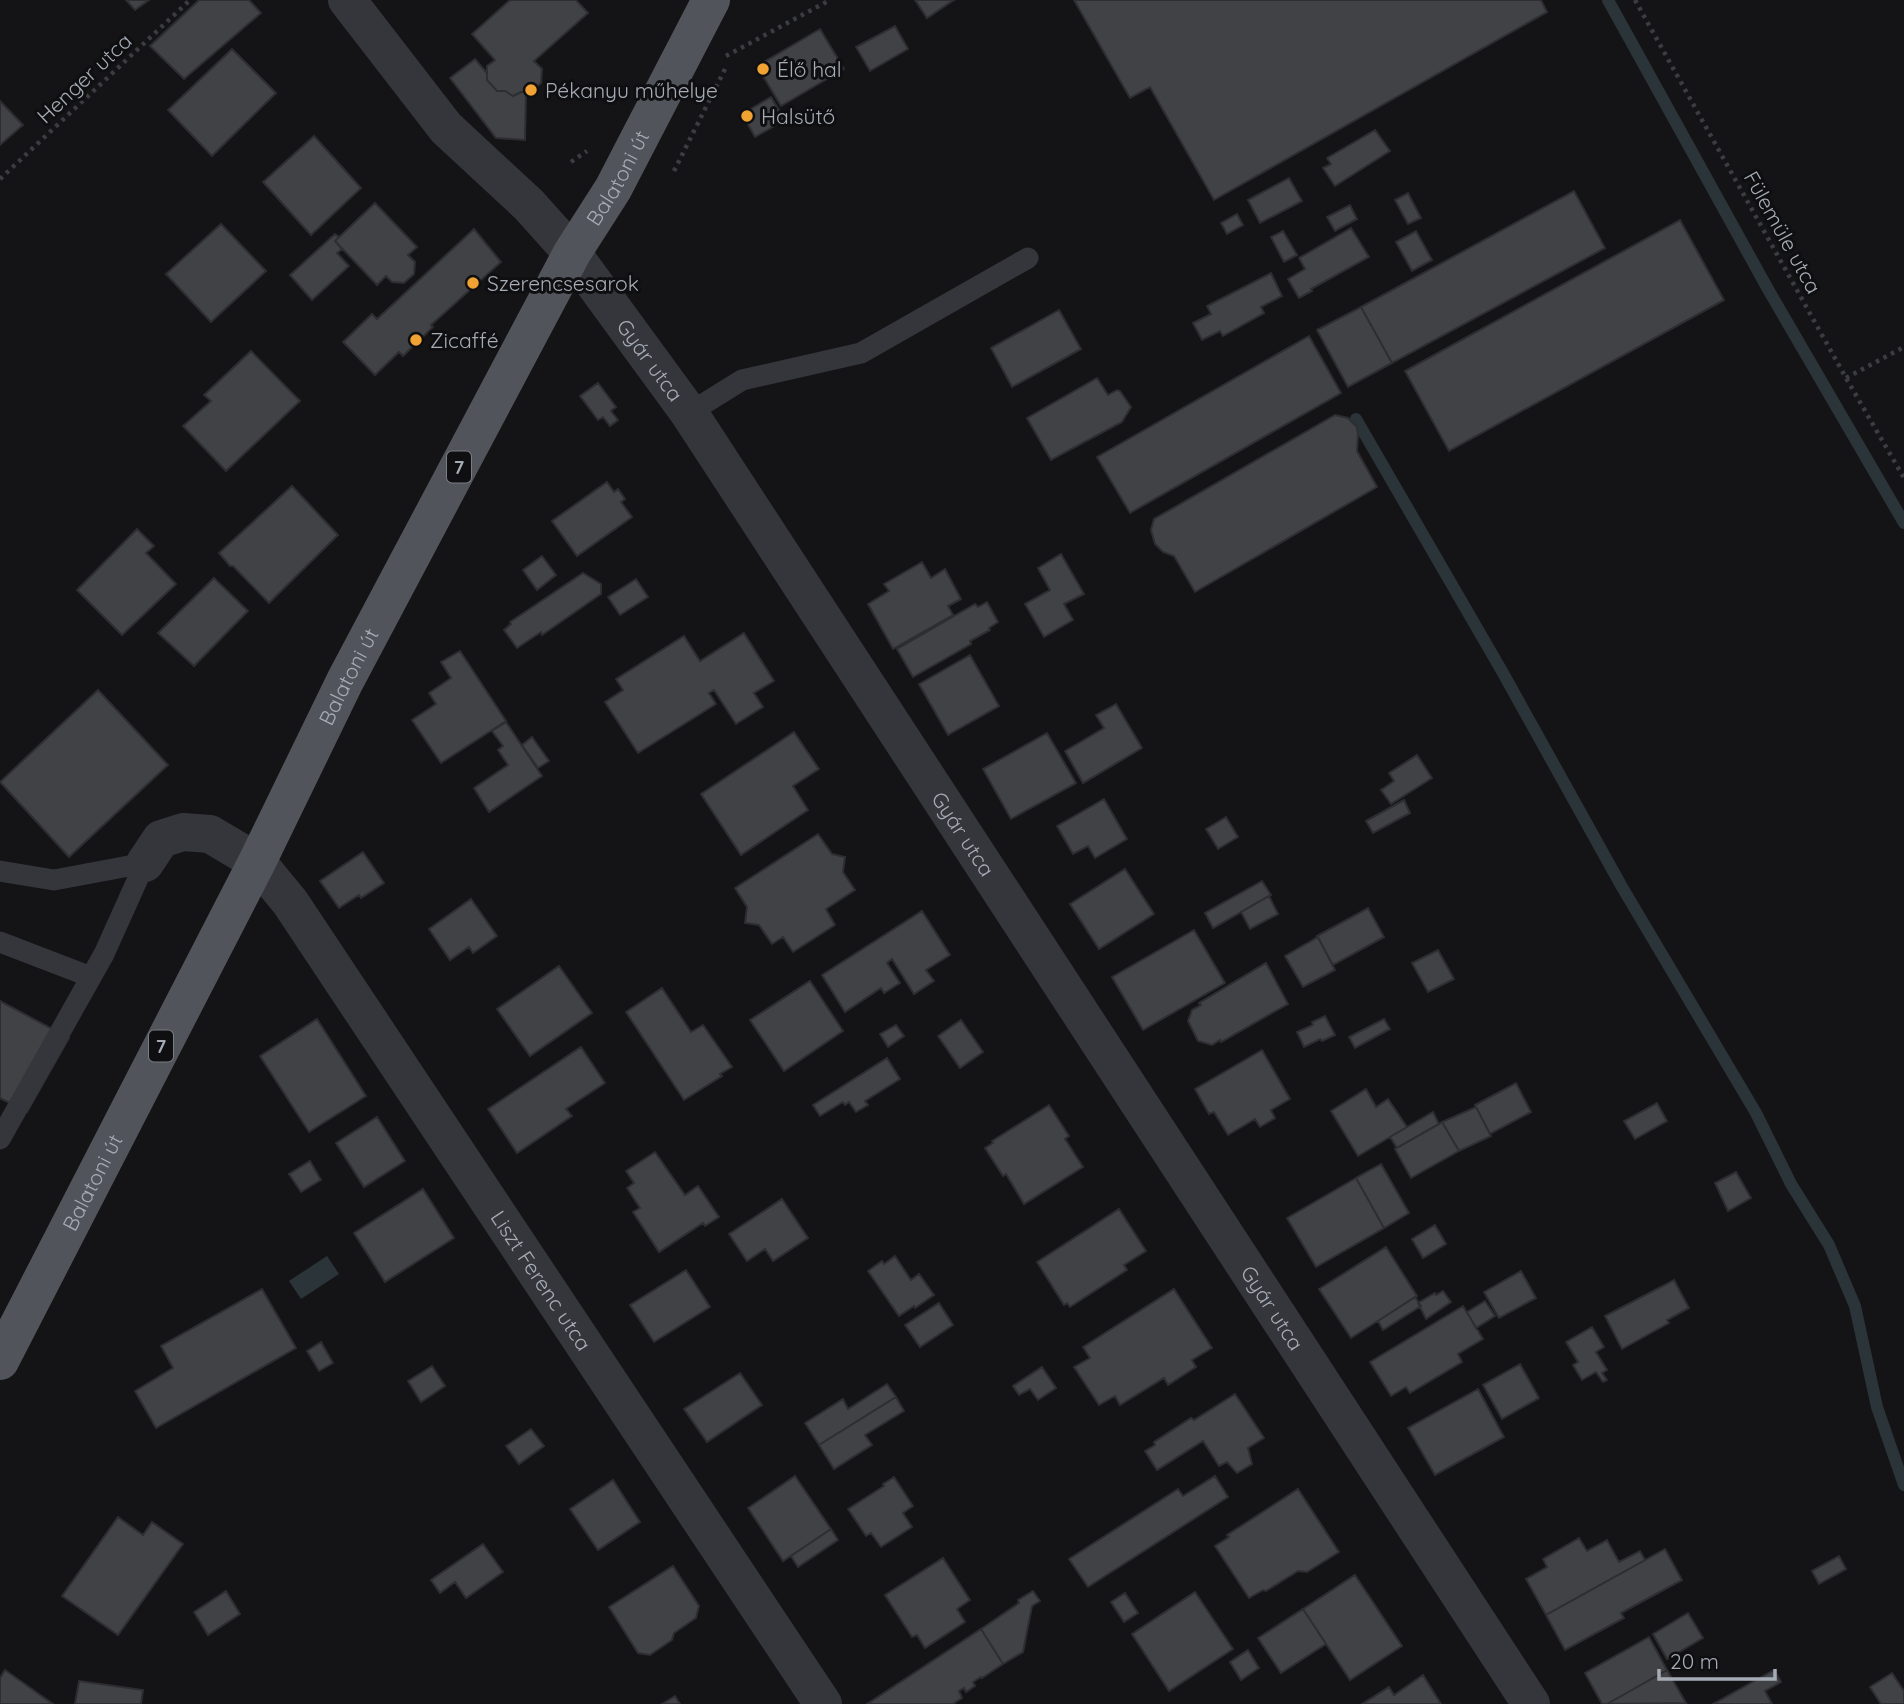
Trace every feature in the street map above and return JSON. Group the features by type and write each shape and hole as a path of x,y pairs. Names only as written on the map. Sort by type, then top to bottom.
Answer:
{"main road":[{"name":"Balatoni út","path":"0,1361 257,862 345,681 572,253 613,189 711,0"}],"street":[{"name":"Gyár utca","path":"347,0 446,128 529,205 572,253 689,413 1531,1704"},
{"name":"Liszt Ferenc utca","path":"145,863 161,839 183,832 210,834 257,862 298,912 822,1704"}],"lane":[{"path":"689,413 742,380 861,353 1028,258"},
{"path":"0,871 54,880 145,863"},
{"path":"0,1139 104,954 145,863"},
{"path":"0,942 91,977"}],"path":[{"name":"Henger utca","path":"0,179 190,0"},
{"path":"673,76 733,53 830,0"},
{"name":"Fülemüle utca","path":"1635,0 1904,478"},
{"path":"674,171 726,67"},
{"path":"1846,378 1904,347"}],"shaded area":[{"path":"327,1256 339,1274 301,1299 289,1281"}],"building":[{"path":"126,0 149,0 135,10"},
{"path":"199,0 249,0 261,13 184,79 150,46"},
{"path":"510,0 576,0 588,13 534,61 542,69 541,83 531,92 521,92 513,96 505,91 497,91 487,80 487,66 495,60 472,34"},
{"path":"915,0 954,0 927,18"},
{"path":"1074,0 1541,0 1547,12 1214,200 1150,87 1130,98"},
{"path":"895,26 908,49 870,71 856,47"},
{"path":"820,29 844,69 781,106 757,66"},
{"path":"232,49 276,93 212,156 168,110"},
{"path":"475,59 497,91 505,91 513,96 526,92 525,140 496,138 450,78"},
{"path":"771,97 785,120 755,137 742,114"},
{"path":"0,101 23,125 0,145"},
{"path":"1375,130 1390,151 1335,186 1323,168 1331,164 1327,158"},
{"path":"314,136 361,188 311,235 263,182"},
{"path":"1289,178 1302,201 1260,223 1248,200"},
{"path":"1574,191 1605,248 1392,363 1361,307"},
{"path":"1408,193 1421,218 1408,224 1395,200"},
{"path":"375,203 417,247 408,255 415,262 414,274 404,283 392,282 386,276 377,285 335,241"},
{"path":"1350,205 1357,219 1335,231 1327,217"},
{"path":"1237,214 1243,225 1227,234 1221,223"},
{"path":"1680,220 1724,300 1449,451 1405,371"},
{"path":"221,224 266,271 211,322 166,274"},
{"path":"1351,228 1369,257 1299,298 1288,279 1305,269 1299,258"},
{"path":"474,229 501,262 431,325 433,327 403,356 399,352 375,375 343,342 372,314 377,319"},
{"path":"1283,231 1297,255 1284,262 1271,237"},
{"path":"1416,231 1432,260 1412,271 1396,242"},
{"path":"335,234 339,237 335,241 342,249 337,253 349,266 312,300 290,275"},
{"path":"1271,273 1282,296 1261,307 1264,313 1223,336 1220,331 1202,340 1193,323 1211,314 1207,306"},
{"path":"1361,307 1392,363 1348,387 1317,330"},
{"path":"1059,310 1081,349 1012,387 991,348"},
{"path":"1309,336 1341,393 1130,513 1097,457"},
{"path":"251,351 300,401 226,471 183,426 211,401 204,395"},
{"path":"1097,378 1108,395 1120,391 1131,407 1122,422 1051,460 1027,418"},
{"path":"598,383 616,407 611,411 618,420 610,426 603,417 598,420 580,396"},
{"path":"1335,415 1348,418 1357,427 1357,451 1377,487 1195,592 1174,556 1163,552 1155,544 1151,530 1154,519"},
{"path":"607,482 614,492 618,489 625,499 621,502 632,517 577,556 552,521"},
{"path":"292,486 338,535 269,603 219,553"},
{"path":"137,529 154,546 146,553 176,584 122,635 77,590"},
{"path":"1061,554 1084,594 1064,604 1073,620 1044,637 1025,604 1050,590 1038,568"},
{"path":"542,556 556,575 537,590 523,570"},
{"path":"922,562 931,578 945,569 961,599 948,606 953,615 893,649 868,604 889,591 884,584"},
{"path":"583,573 601,584 601,594 542,635 541,632 517,648 504,630 510,622"},
{"path":"214,578 248,611 194,666 158,633"},
{"path":"636,579 648,597 620,615 608,597"},
{"path":"987,602 998,622 989,628 990,630 970,641 971,644 913,677 897,649 975,604 978,607"},
{"path":"744,633 774,681 754,693 763,707 736,724 714,690 709,693 716,704 638,753 605,702 623,690 616,679 684,636 700,661"},
{"path":"460,651 506,721 441,763 412,720 436,704 429,693 451,678 441,662"},
{"path":"970,655 999,706 948,735 919,684"},
{"path":"98,690 168,765 69,857 0,782"},
{"path":"1116,704 1142,748 1083,783 1065,751 1104,728 1096,715"},
{"path":"506,722 542,776 489,812 474,788 508,765 498,750 503,746 492,731"},
{"path":"794,732 819,769 793,786 808,810 741,855 701,794"},
{"path":"1047,733 1076,783 1011,819 983,769"},
{"path":"532,737 549,761 538,768 522,745"},
{"path":"1417,755 1432,778 1391,804 1381,790 1394,781 1389,773"},
{"path":"1104,799 1127,839 1095,858 1088,846 1073,854 1057,826"},
{"path":"1404,800 1410,813 1373,833 1366,821"},
{"path":"1226,817 1238,837 1218,849 1206,829"},
{"path":"818,834 832,854 845,857 843,872 855,890 826,909 835,925 793,952 783,937 772,944 759,925 745,923 747,907 735,888"},
{"path":"363,852 384,883 339,908 320,881"},
{"path":"1125,869 1154,914 1099,949 1070,904"},
{"path":"1262,881 1271,895 1213,928 1205,913"},
{"path":"1269,896 1278,914 1250,929 1241,912"},
{"path":"471,899 497,936 473,953 469,947 450,960 429,929"},
{"path":"1368,908 1384,937 1333,965 1317,936"},
{"path":"922,911 950,955 926,970 934,981 914,994 892,959 887,963 900,983 884,993 881,988 845,1012 822,975"},
{"path":"1194,930 1225,983 1143,1030 1112,977"},
{"path":"1318,937 1335,970 1303,987 1285,956"},
{"path":"1438,950 1454,979 1428,992 1412,963"},
{"path":"1266,963 1288,1004 1221,1042 1220,1040 1212,1045 1198,1041 1188,1021 1192,1010 1201,1005 1199,1003"},
{"path":"559,966 592,1013 530,1056 497,1009"},
{"path":"810,981 843,1031 784,1071 750,1020"},
{"path":"662,988 691,1032 703,1025 732,1067 684,1100 626,1012"},
{"path":"0,1001 69,1038 27,1112 0,1098"},
{"path":"1325,1016 1335,1035 1304,1047 1297,1032"},
{"path":"317,1019 366,1096 309,1132 260,1056"},
{"path":"1384,1019 1390,1029 1355,1048 1349,1037"},
{"path":"961,1020 983,1052 960,1068 938,1036"},
{"path":"896,1025 904,1036 888,1047 880,1034"},
{"path":"581,1047 605,1083 566,1109 572,1116 517,1153 488,1109"},
{"path":"1262,1050 1290,1099 1271,1110 1275,1118 1260,1127 1255,1119 1228,1135 1214,1112 1209,1114 1195,1089"},
{"path":"887,1058 900,1079 865,1101 868,1105 856,1112 849,1102 845,1105 843,1102 820,1116 813,1105"},
{"path":"1516,1083 1531,1112 1490,1134 1475,1105"},
{"path":"1366,1089 1376,1107 1388,1099 1407,1127 1358,1156 1331,1111"},
{"path":"1657,1103 1667,1121 1635,1139 1624,1121"},
{"path":"1049,1105 1069,1136 1065,1139 1083,1167 1024,1204 1006,1174 1003,1176 985,1148"},
{"path":"1476,1107 1491,1136 1459,1151 1442,1122"},
{"path":"1433,1112 1439,1124 1397,1148 1390,1137"},
{"path":"377,1117 405,1161 364,1187 336,1143"},
{"path":"1442,1122 1459,1151 1411,1178 1395,1149"},
{"path":"655,1152 685,1195 698,1186 719,1217 705,1226 703,1223 659,1252 633,1212 640,1208 627,1188 634,1183 626,1171"},
{"path":"310,1161 321,1180 301,1192 289,1174"},
{"path":"1381,1164 1409,1213 1384,1228 1356,1178"},
{"path":"1736,1172 1751,1198 1728,1211 1715,1183"},
{"path":"1356,1178 1384,1228 1316,1267 1287,1218"},
{"path":"423,1189 454,1238 385,1282 354,1233"},
{"path":"782,1199 808,1238 773,1261 765,1249 747,1261 729,1234"},
{"path":"1119,1209 1146,1251 1124,1265 1127,1270 1070,1307 1067,1303 1064,1305 1037,1262"},
{"path":"1435,1225 1446,1244 1423,1258 1412,1239"},
{"path":"1386,1247 1417,1296 1351,1338 1319,1289"},
{"path":"895,1256 911,1280 919,1274 934,1295 899,1316 868,1271"},
{"path":"686,1270 710,1307 654,1342 630,1305"},
{"path":"1521,1271 1536,1298 1499,1318 1484,1292"},
{"path":"1674,1280 1689,1308 1667,1320 1669,1323 1622,1349 1605,1316"},
{"path":"262,1289 296,1348 156,1428 135,1391 173,1368 161,1346"},
{"path":"1174,1289 1212,1348 1192,1360 1196,1367 1168,1385 1164,1378 1120,1405 1115,1396 1099,1405 1074,1367 1090,1358 1083,1347"},
{"path":"1443,1291 1451,1302 1426,1319 1418,1303"},
{"path":"1415,1297 1421,1306 1383,1330 1378,1321"},
{"path":"1485,1301 1495,1316 1476,1328 1467,1312"},
{"path":"939,1303 953,1325 920,1347 905,1325"},
{"path":"1463,1306 1483,1339 1458,1354 1462,1362 1410,1393 1406,1387 1391,1396 1370,1362"},
{"path":"1592,1327 1604,1347 1596,1352 1607,1370 1602,1373 1607,1380 1603,1382 1596,1372 1582,1380 1573,1365 1578,1362 1566,1342"},
{"path":"321,1342 333,1363 319,1371 307,1351"},
{"path":"1520,1364 1539,1398 1502,1419 1483,1385"},
{"path":"432,1366 445,1386 421,1402 408,1381"},
{"path":"1042,1367 1056,1388 1038,1400 1030,1389 1019,1395 1013,1386"},
{"path":"740,1373 762,1405 707,1442 684,1409"},
{"path":"887,1384 896,1397 819,1445 805,1423 843,1399 848,1409"},
{"path":"1478,1389 1504,1437 1435,1475 1408,1428"},
{"path":"1235,1394 1264,1438 1248,1448 1252,1464 1237,1473 1227,1462 1219,1466 1203,1441 1157,1470 1145,1451 1155,1445 1154,1442"},
{"path":"896,1397 904,1411 865,1435 872,1445 834,1469 819,1445"},
{"path":"531,1429 544,1446 519,1464 506,1446"},
{"path":"795,1476 831,1529 783,1561 748,1508"},
{"path":"1215,1476 1228,1497 1088,1587 1069,1559 1178,1489 1183,1496"},
{"path":"894,1477 913,1506 903,1513 912,1527 881,1547 871,1533 866,1536 848,1509"},
{"path":"613,1480 640,1522 598,1550 570,1509"},
{"path":"1298,1489 1339,1552 1307,1572 1298,1571 1249,1598 1215,1546 1229,1537 1227,1535"},
{"path":"118,1517 143,1535 152,1522 183,1544 118,1635 62,1596"},
{"path":"831,1529 838,1540 798,1567 791,1556"},
{"path":"1579,1538 1587,1551 1607,1540 1619,1562 1640,1551 1645,1560 1546,1615 1526,1579 1547,1567 1543,1559"},
{"path":"483,1544 503,1572 466,1598 455,1582 440,1593 431,1580"},
{"path":"1665,1549 1682,1580 1621,1613 1624,1618 1565,1650 1546,1615"},
{"path":"1839,1556 1846,1569 1819,1584 1812,1571"},
{"path":"943,1558 970,1600 957,1609 965,1622 925,1648 917,1635 912,1637 885,1595"},
{"path":"673,1566 699,1606 696,1618 674,1633 672,1640 650,1655 638,1653 609,1607"},
{"path":"1355,1575 1402,1646 1350,1680 1303,1609"},
{"path":"226,1591 240,1614 208,1635 194,1612"},
{"path":"1033,1591 1040,1601 1032,1606 1023,1652 1003,1664 981,1629"},
{"path":"1195,1592 1233,1649 1169,1691 1132,1634"},
{"path":"1125,1593 1138,1613 1124,1622 1111,1602"},
{"path":"1303,1609 1326,1644 1281,1673 1258,1638"},
{"path":"1688,1613 1703,1638 1667,1659 1653,1634"},
{"path":"981,1629 1003,1664 973,1682 975,1686 966,1692 964,1688 959,1691 962,1698 953,1704 867,1704"},
{"path":"1649,1637 1667,1670 1607,1704 1602,1704 1585,1673"},
{"path":"1248,1650 1259,1668 1241,1680 1230,1662"},
{"path":"5,1670 53,1704 0,1704 0,1678"},
{"path":"1667,1670 1686,1703 1607,1704"},
{"path":"1774,1670 1781,1682 1765,1691 1772,1704 1713,1704"},
{"path":"1892,1673 1904,1691 1904,1704 1881,1704 1870,1687"},
{"path":"1423,1675 1441,1704 1362,1704 1389,1687 1394,1695"},
{"path":"79,1681 143,1690 141,1704 75,1704"},
{"path":"675,1696 680,1704 662,1704"}],"waterway":[{"path":"1608,0 1769,291 1904,523"},
{"path":"1356,419 1503,673 1622,887 1756,1113 1791,1184 1829,1245 1855,1306 1877,1407 1904,1485"}],"place":[{"name":"Élő hal","path":"763,69"},
{"name":"Pékanyu műhelye","path":"531,90"},
{"name":"Halsütő","path":"747,116"},
{"name":"Szerencsesarok","path":"473,283"},
{"name":"Zicaffé","path":"416,340"}]}
